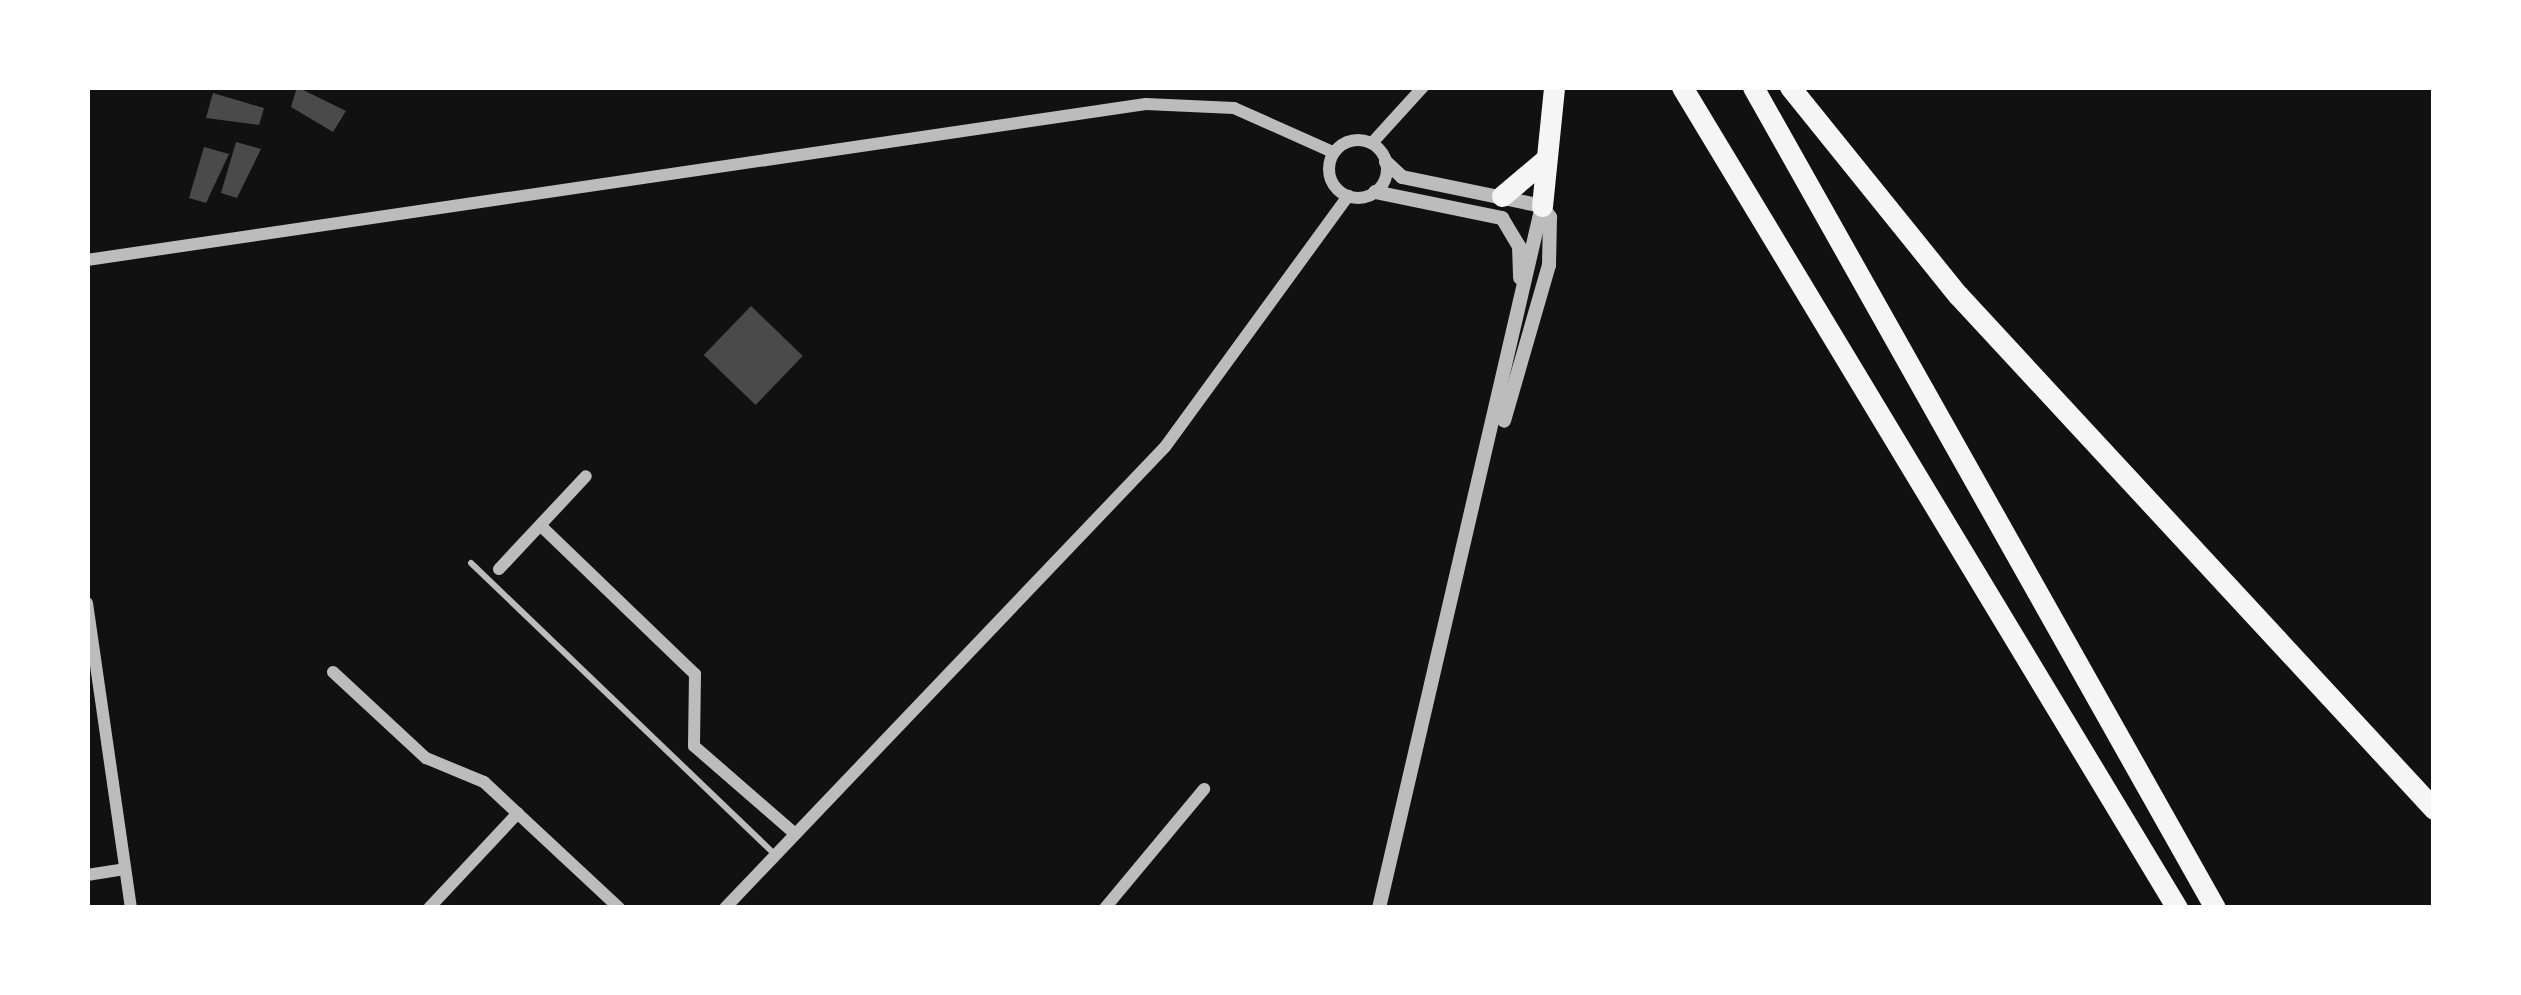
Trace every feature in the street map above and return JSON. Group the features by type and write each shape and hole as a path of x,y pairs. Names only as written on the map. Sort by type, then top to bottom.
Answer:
{"highway":[{"path":"1542,206 1554,87"},
{"path":"1682,87 2177,908"},
{"path":"1753,87 2215,908"},
{"path":"1790,87 1958,295 2434,809"},
{"path":"1502,196 1548,156"}],"street":[{"path":"87,260 1146,104 1217,104 1333,152 1372,143 1423,87"},
{"path":"1372,143 1402,177 1542,206 1555,228 1550,265 1483,485"},
{"path":"1333,152 1330,178 1348,196"},
{"path":"1375,192 1386,162"},
{"path":"725,908 1165,447 1348,196 1375,192 1502,218 1519,246 1520,314"},
{"path":"1378,908 1483,485 1542,206"},
{"path":"500,568 586,476"},
{"path":"541,526 694,674 694,746 794,833"},
{"path":"87,602 131,908"},
{"path":"333,672 426,758 484,782 619,908"},
{"path":"1105,908 1204,789"},
{"path":"429,908 518,813"},
{"path":"87,875 125,869"}],"lane":[{"path":"471,563 775,855"}],"building":[{"path":"297,87 346,111 333,132 291,107"},
{"path":"213,93 264,108 259,125 206,118"},
{"path":"236,142 261,149 237,198 221,193"},
{"path":"204,147 229,154 206,203 189,198"},
{"path":"751,306 803,356 756,405 704,355"}]}
